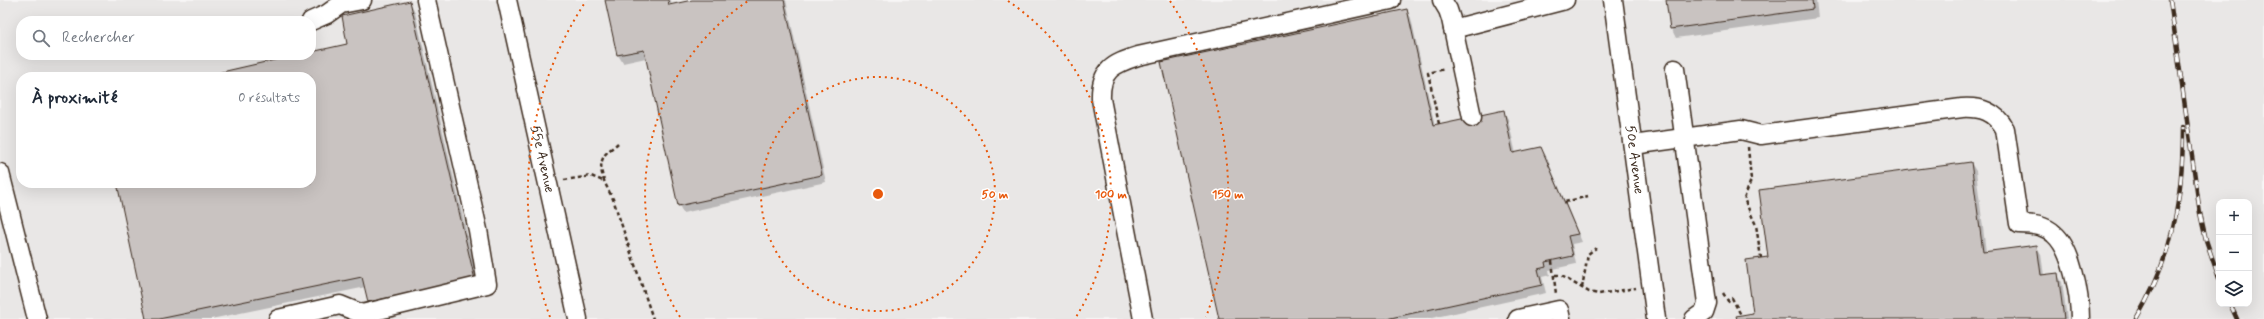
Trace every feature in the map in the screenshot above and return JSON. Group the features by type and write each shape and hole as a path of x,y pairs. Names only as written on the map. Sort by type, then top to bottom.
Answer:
{"street":[{"path":"316,19 327,14 341,4 362,0"},
{"path":"278,319 340,305 355,309 362,314 392,313 487,284 478,230 426,0"},
{"name":"55e Avenue","path":"507,0 578,319"},
{"path":"1143,319 1101,99 1102,82 1105,74 1118,63 1138,56 1391,0"},
{"path":"1442,0 1448,10 1453,29 1472,117"},
{"path":"1453,29 1565,0"},
{"name":"50e Avenue","path":"1613,0 1656,319"},
{"path":"1675,70 1707,303 1704,312 1694,319"},
{"path":"1633,146 1741,130 1761,135 1962,108 1984,109 2001,121 2005,129 2019,224 2028,224 2045,228 2054,234 2064,246 2076,283 2080,319"},
{"path":"0,173 37,319"},
{"path":"1518,319 1559,310 1561,319"}],"path":[{"path":"1439,71 1428,73 1439,124"},
{"path":"1746,132 1751,180 1744,199 1756,225 1761,258"},
{"path":"618,143 604,156 601,169 604,181 613,199 653,319"},
{"path":"547,183 582,176 591,176 604,181"},
{"path":"1565,202 1588,196"},
{"path":"1582,288 1588,254 1596,248"},
{"path":"1552,261 1555,275 1554,284 1556,296"},
{"path":"1555,275 1560,275 1589,292 1599,294 1636,288"},
{"path":"1721,289 1728,301 1732,298 1741,315"}],"shaded area":[{"path":"0,0 2264,0 2264,319 0,319"}],"building":[{"path":"605,0 668,0 669,5 692,0 784,0 822,175 678,206 644,50 617,55"},
{"path":"1666,0 1812,0 1813,9 1670,29"},
{"path":"410,1 475,280 368,302 362,277 159,319 146,319 118,188 316,188 316,72 222,72 274,60 316,60 316,51 347,44 342,16"},
{"path":"1407,9 1433,125 1504,110 1513,153 1541,147 1578,234 1568,236 1573,256 1545,262 1546,267 1538,269 1542,285 1386,319 1219,319 1161,62"},
{"path":"1971,162 1983,252 2037,245 2041,275 2058,273 2064,319 1737,319 1736,316 1753,313 1746,260 1768,257 1759,190"}],"railway":[{"path":"2170,0 2200,213 2206,240 2217,271"},
{"path":"2136,319 2149,296 2159,273 2173,226 2181,178 2183,127"},
{"path":"2231,307 2237,319"}]}
